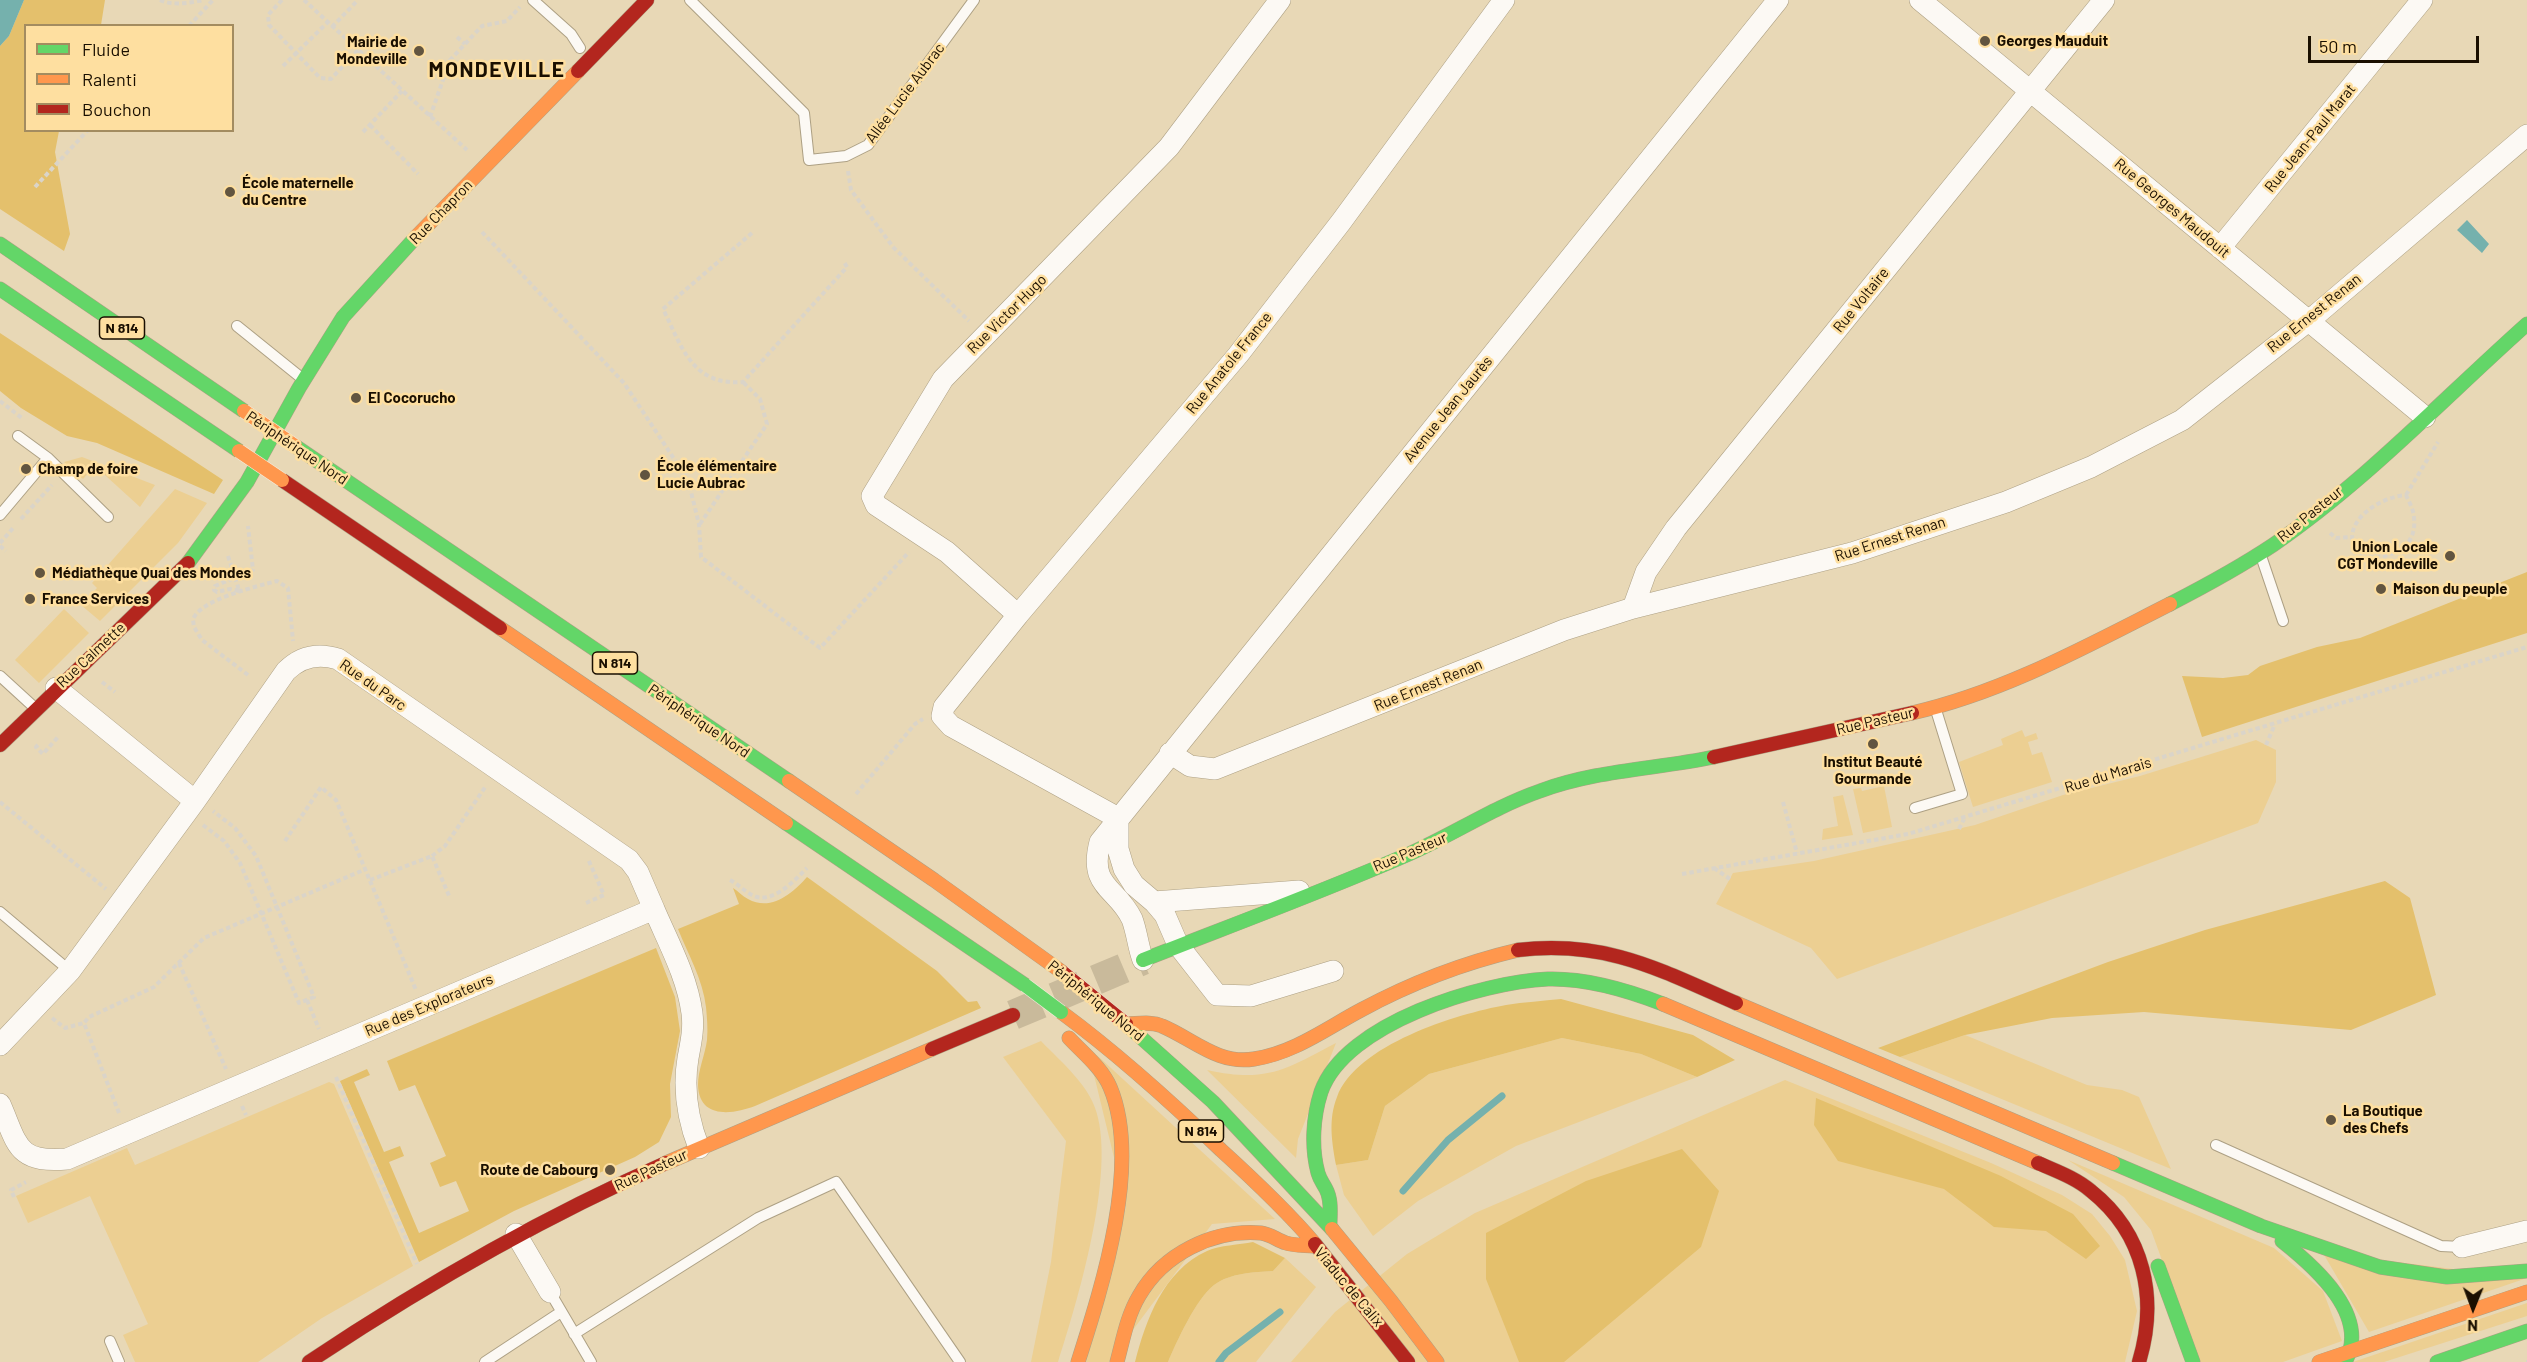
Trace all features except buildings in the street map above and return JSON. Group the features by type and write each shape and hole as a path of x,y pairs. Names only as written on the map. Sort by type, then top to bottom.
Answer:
{"main road":[{"name":"Rue Chapron","path":"266,449 304,380 343,317 375,280 647,0"},
{"name":"Périphérique Nord","path":"0,244 934,880 1062,972 1144,1039 1202,1092 1330,1225"},
{"name":"Périphérique Nord","path":"0,289 1025,985 1112,1050 1164,1095 1289,1214"},
{"name":"Rue Pasteur","path":"1143,960 1411,854 1494,810 1559,784 1609,772 1681,764 1935,707 1980,694 2052,663 2260,554 2307,519 2425,417 2527,324"},
{"name":"Rue Calmette","path":"0,745 56,688 192,559 234,504 266,449"},
{"path":"1126,1024 1160,1025 1195,1046 1226,1059 1256,1059 1310,1041 1401,989 1467,963 1504,952 1535,948 1581,949 1617,954 2261,1226 2353,1258 2419,1275 2459,1277 2527,1271"},
{"path":"1330,1225 1327,1189 1320,1182 1314,1141 1318,1102 1332,1073 1347,1054 1372,1035 1409,1016 1510,982 1538,979 1572,980 1608,987 1674,1009 1773,1049 2068,1176 2095,1193 2120,1203 2137,1220"},
{"path":"1061,1012 1061,1030 1100,1069 1118,1109 1122,1161 1119,1194 1108,1249 1078,1362"},
{"name":"Rue Pasteur","path":"309,1362 398,1301 516,1234 699,1148 1013,1015"},
{"path":"2095,1193 2124,1228 2144,1267 2150,1299 2148,1330 2139,1362"},
{"name":"Viaduc de Calix","path":"1289,1214 1314,1246 1356,1292 1408,1362"},
{"name":"Viaduc de Calix","path":"1330,1225 1370,1270 1437,1362"},
{"path":"2261,1226 2304,1257 2328,1285 2354,1332 2348,1357"},
{"path":"1117,1362 1143,1288 1178,1255 1211,1239 1240,1233 1263,1233 1287,1244 1314,1246"},
{"path":"2152,1250 2193,1362"},
{"path":"2319,1362 2348,1357 2527,1292"},
{"path":"2437,1362 2527,1330"}],"street":[{"name":"Rue Victor Hugo","path":"1018,615 947,552 876,506 872,495 943,378 1169,147 1281,0"},
{"name":"Rue Anatole France","path":"943,711 1018,615 1238,355 1341,222 1504,0"},
{"name":"Avenue Jean Jaurès","path":"1143,960 1132,920 1104,886 1097,864 1100,842 1778,0"},
{"name":"Rue Georges Maudouit","path":"1920,0 2425,417"},
{"name":"Rue Voltaire","path":"1633,608 1646,573 1676,528 2104,0"},
{"name":"Rue Jean-Paul Marat","path":"2220,248 2422,0"},
{"name":"Rue Ernest Renan","path":"1170,753 1190,766 1215,769 1564,630 1633,608 1852,553 2006,502 2091,467 2181,420 2308,320 2527,135"},
{"name":"Rue du Parc","path":"200,810 286,671 311,657 329,656 628,860 638,872 654,909"},
{"path":"0,1045 70,971 200,810 56,688"},
{"path":"943,711 951,726 1118,818 1118,849 1124,869 1134,885 1165,915 1178,945 1217,995 1251,996 1333,971"},
{"path":"1154,902 1318,890"},
{"path":"654,909 676,958 692,1011 693,1037 688,1059 687,1096 692,1133 699,1148"},
{"name":"Rue des Explorateurs","path":"0,1104 20,1150 32,1158 47,1161 67,1159 654,909"},
{"path":"2462,1247 2527,1231"},
{"path":"516,1234 550,1292"}],"lane":[{"path":"533,0 571,34 580,48"},
{"name":"Allée Lucie Aubrac","path":"690,0 804,113 809,159 846,156 868,145 974,0"},
{"path":"237,326 304,380"},
{"path":"18,436 48,458 108,517"},
{"path":"0,515 48,458"},
{"path":"2260,554 2267,567 2283,621"},
{"path":"0,676 36,708"},
{"path":"1915,807 1962,794 1935,707"},
{"path":"0,912 70,971"},
{"path":"2216,1145 2441,1246 2462,1247"},
{"path":"574,1334 758,1218 836,1182 960,1362"},
{"path":"550,1292 591,1362"},
{"path":"485,1362 561,1312"},
{"path":"110,1341 119,1362"}],"path":[{"path":"159,0 167,3 204,0"},
{"path":"191,24 213,0"},
{"path":"282,0 268,15 269,25 320,78 331,79 358,50"},
{"path":"304,0 472,155"},
{"path":"332,27 358,0"},
{"path":"430,117 450,60 482,26 507,21 526,0"},
{"path":"283,66 328,22"},
{"path":"457,37 465,44"},
{"path":"363,132 402,91"},
{"path":"370,125 418,174"},
{"path":"34,187 86,132"},
{"path":"846,156 851,189 893,247 985,337"},
{"path":"482,232 624,383 688,480 699,524 701,557 820,648 905,559 919,534"},
{"path":"752,233 663,309 699,373 731,383 742,382 847,267 844,262"},
{"path":"699,524 767,424 760,399 742,382"},
{"path":"2406,495 2415,516 2410,539 2404,547 2391,555 2368,557 2357,553 2350,537 2351,529 2384,500 2406,495 2435,451 2440,437"},
{"path":"6,551 0,544 62,473"},
{"path":"240,591 230,589 217,592 214,590 215,586 253,570 248,525"},
{"path":"2327,530 2336,538 2350,537"},
{"path":"229,564 240,591"},
{"path":"248,675 202,640 194,627 195,615 200,609 240,591 277,581 288,588 293,644"},
{"name":"Rue du Marais","path":"1682,874 1908,834 1964,819 2527,647"},
{"path":"853,797 915,724 943,711"},
{"path":"2266,745 2275,724"},
{"path":"370,880 432,856 445,846 491,778"},
{"path":"285,841 321,787 336,801 420,999"},
{"path":"0,802 108,891"},
{"path":"1783,802 1797,853"},
{"path":"200,810 235,828 247,842 314,997 299,1003 262,914 232,851 200,810"},
{"path":"1959,829 1964,819"},
{"path":"432,856 450,897"},
{"path":"586,903 604,895 587,857"},
{"path":"730,880 757,898 766,897 789,886 808,868"},
{"path":"1714,868 1730,879"},
{"path":"37,1006 65,1028 84,1023 88,1017 154,987 204,938 366,869"},
{"path":"179,963 230,1079"},
{"path":"307,1000 323,1040"},
{"path":"84,1023 124,1124"},
{"path":"336,1077 418,1268"},
{"path":"14,1197 11,1190 26,1182"}],"shaded area":[{"path":"24,0 105,0 101,24 24,24 24,132 59,132 55,152 70,234 64,251 0,209 0,46 9,36"},
{"path":"0,333 223,480 214,494 97,443 67,436 21,408 0,391"},
{"path":"82,457 155,485 140,507 95,466 83,479 64,462"},
{"path":"175,489 207,503 178,543 100,621 81,605 97,588 92,583"},
{"path":"2527,572 2527,633 2202,737 2182,676 2223,678 2248,675 2260,666 2317,647 2360,638"},
{"path":"64,609 89,633 39,683 15,660"},
{"path":"2022,730 2025,737 2036,733 2038,739 2028,742 2032,755 2042,752 2052,782 1973,807 1959,762 2003,745 2001,739"},
{"path":"2256,740 2276,750 2276,782 2258,823 1837,979 1811,948 1716,904 1733,873 1814,861 1975,825 2063,795 2140,776"},
{"path":"1884,786 1892,827 1863,833 1853,789 1861,788 1862,791"},
{"path":"1843,795 1853,835 1822,840 1823,829 1838,826 1833,797"},
{"path":"807,877 937,971 968,1002 977,1001 981,1008 755,1106 728,1112 711,1109 704,1104 698,1085 707,1040 706,1007 698,977 678,929 739,904 733,888 748,899 765,903 773,902 795,889"},
{"path":"2385,881 2410,898 2436,995 2351,1030 2144,1012 2052,1018 1965,1035 1900,1057 1878,1048 2108,962 2205,930"},
{"path":"656,948 675,997 680,1031 670,1084 671,1117 659,1142 635,1157 514,1211 419,1262 340,1081 367,1069 370,1075 354,1082 384,1152 400,1146 404,1156 389,1162 419,1233 469,1211 456,1181 440,1187 430,1163 446,1156 415,1085 399,1091 387,1061"},
{"path":"1561,999 1693,1035 1735,1060 1697,1077 1641,1054 1562,1038 1429,1074 1385,1106 1368,1160 1336,1165 1332,1131 1334,1106 1348,1078 1364,1062 1410,1035 1461,1016 1506,1005"},
{"path":"1965,1035 2087,1085 2122,1090 2139,1097 2171,1169 1900,1057"},
{"path":"1562,1038 1641,1054 1697,1077 1516,1146 1418,1201 1373,1236 1344,1195 1336,1165 1368,1160 1385,1106 1429,1074"},
{"path":"1041,1041 1075,1076 1090,1096 1098,1118 1101,1144 1101,1174 1091,1240 1075,1307 1058,1362 1031,1362 1051,1262 1066,1141 1003,1057"},
{"path":"1336,1043 1298,1139 1296,1158 1207,1070 1245,1075 1274,1072"},
{"path":"1087,1046 1275,1219 1212,1224 1109,1362 1086,1362 1126,1207"},
{"path":"1785,1080 1991,1163 2062,1195 2092,1214 2110,1236 2125,1260 2137,1311 2125,1362 1291,1362 1335,1312 1407,1254 1475,1213"},
{"path":"329,1082 334,1084 413,1266 322,1318 258,1362 135,1362 123,1335 148,1324 90,1196 28,1223 16,1196 127,1148 135,1165"},
{"path":"1816,1098 2001,1176 2073,1214 2100,1246 2086,1259 2046,1231 1994,1227 1944,1189 1838,1161 1814,1125"},
{"path":"1682,1149 1719,1191 1701,1247 1564,1362 1519,1362 1486,1279 1486,1233 1586,1181"},
{"path":"2068,1160 2274,1248 2323,1291 2342,1341 2283,1362 2199,1362 2151,1230 2124,1197"},
{"path":"1253,1242 1285,1258 1273,1271 1235,1276 1220,1281 1207,1291 1194,1310 1168,1362 1135,1362 1151,1314 1168,1284 1179,1271 1192,1260 1212,1249"},
{"path":"2323,1253 2527,1278 2369,1332"},
{"path":"1285,1258 1316,1287 1256,1362 1168,1362 1194,1310 1207,1291 1220,1281 1235,1276 1273,1271"},
{"path":"2527,1303 2527,1316 2384,1362 2353,1362"}],"water":[{"path":"0,0 24,0 9,36 0,46"},
{"path":"2467,220 2489,244 2482,253 2457,230"}],"waterway":[{"path":"1403,1191 1448,1140 1502,1096"},
{"path":"1219,1362 1226,1353 1280,1312"}],"tunnel":[{"path":"1013,1015 1143,960"}],"traffic: fast":[{"path":"188,563 247,482 299,388 343,317 416,237"},
{"path":"0,244 244,411"},
{"path":"0,289 239,451"},
{"path":"2170,604 2248,561 2307,520 2372,467 2527,324"},
{"path":"295,446 789,781"},
{"path":"1143,960 1376,868 1426,846 1523,797 1561,784 1605,774 1714,757"},
{"path":"786,823 1025,985"},
{"path":"1330,1225 1329,1198 1319,1175 1314,1153 1316,1112 1321,1092 1335,1067 1357,1046 1386,1027 1419,1011 1488,988 1520,982 1563,979 1592,983 1663,1004"},
{"path":"1025,985 1061,1012"},
{"path":"1127,1025 1213,1102 1332,1229"},
{"path":"2113,1163 2261,1226 2380,1267 2447,1277 2527,1271"},
{"path":"2282,1241 2323,1279 2336,1294 2345,1310 2351,1327 2351,1345 2345,1362"},
{"path":"2158,1266 2193,1362"},
{"path":"2437,1362 2527,1331"}],"traffic: slow":[{"path":"416,237 578,71"},
{"path":"244,411 295,446"},
{"path":"239,451 282,480"},
{"path":"1912,713 1946,704 2012,680 2170,604"},
{"path":"500,628 786,823"},
{"path":"789,781 934,880 1062,972"},
{"path":"1126,1024 1158,1024 1217,1055 1241,1060 1254,1059 1296,1046 1380,1000 1418,983 1477,961 1518,950"},
{"path":"1736,1003 2113,1163"},
{"path":"1663,1004 2038,1163"},
{"path":"1061,1012 1123,1061 1182,1114 1270,1195 1315,1244"},
{"path":"1069,1038 1107,1080 1119,1118 1122,1151 1115,1225 1098,1298 1078,1362"},
{"path":"666,1163 932,1049"},
{"path":"1332,1229 1437,1362"},
{"path":"1117,1362 1128,1320 1139,1296 1161,1268 1191,1247 1225,1235 1243,1233 1261,1233 1289,1244 1314,1246"},
{"path":"2319,1362 2527,1292"}],"traffic: jam":[{"path":"578,71 647,0"},
{"path":"282,480 500,628"},
{"path":"0,745 188,563"},
{"path":"1714,757 1912,713"},
{"path":"1518,950 1549,948 1605,953 1656,969 1736,1003"},
{"path":"1062,972 1126,1024"},
{"path":"932,1049 1013,1015"},
{"path":"309,1362 395,1307 483,1255 619,1184 666,1163"},
{"path":"2038,1163 2091,1191 2124,1227 2135,1247 2142,1269 2147,1315 2145,1338 2139,1362"},
{"path":"1315,1244 1408,1362"}],"place":[{"name":"Georges Mauduit","path":"1985,41"},
{"name":"Mairie de Mondeville","path":"419,51"},
{"name":"École maternelle du Centre","path":"230,192"},
{"name":"El Cocorucho","path":"356,398"},
{"name":"Champ de foire","path":"26,469"},
{"name":"École élémentaire Lucie Aubrac","path":"645,475"},
{"name":"Union Locale CGT Mondeville","path":"2450,556"},
{"name":"Médiathèque Quai des Mondes","path":"40,573"},
{"name":"Maison du peuple","path":"2381,589"},
{"name":"France Services","path":"30,599"},
{"name":"Institut Beauté Gourmande","path":"1873,744"},
{"name":"La Boutique des Chefs","path":"2331,1120"},
{"name":"Route de Cabourg","path":"610,1170"}],"district":[{"name":"MONDEVILLE","path":"497,70"}]}
